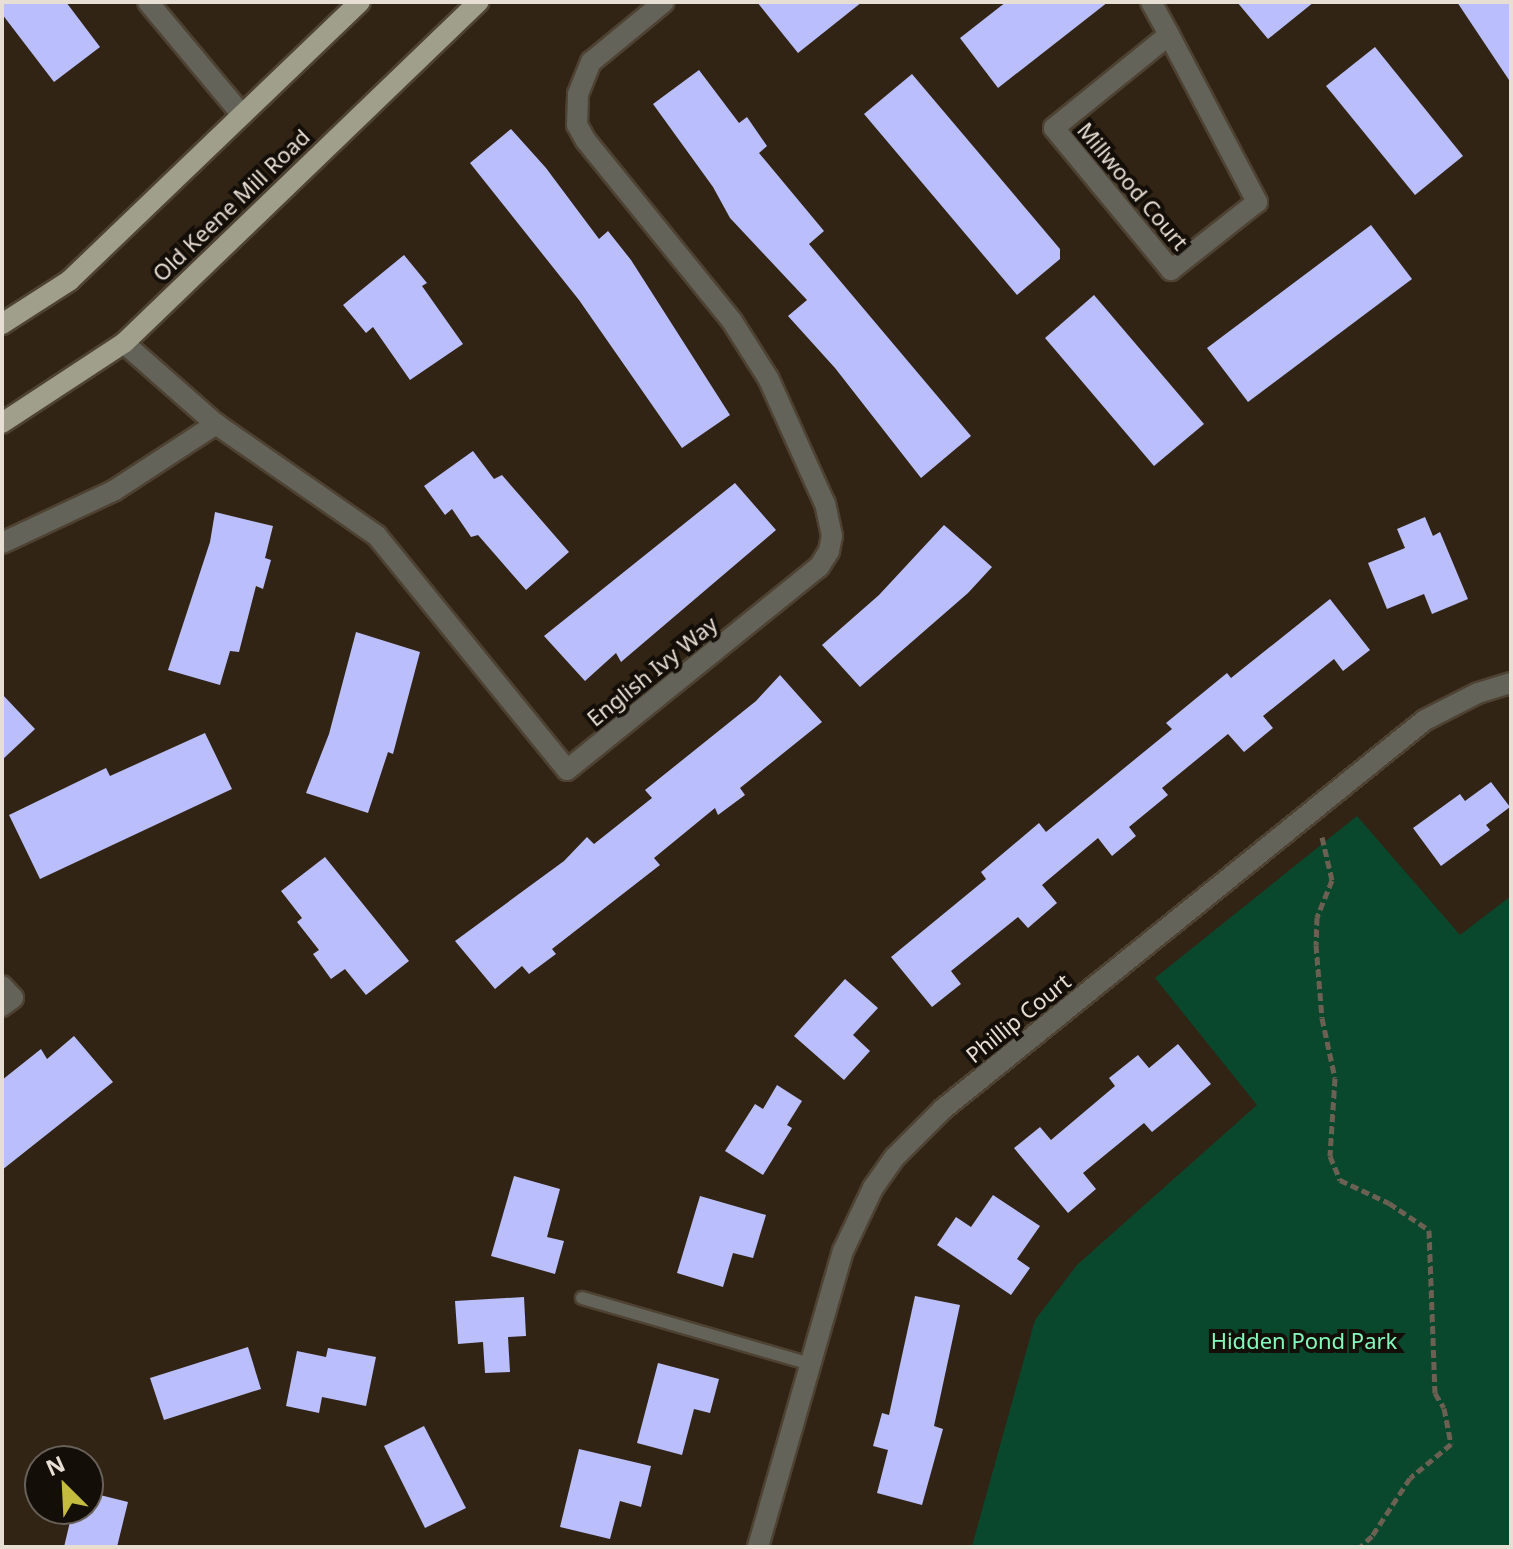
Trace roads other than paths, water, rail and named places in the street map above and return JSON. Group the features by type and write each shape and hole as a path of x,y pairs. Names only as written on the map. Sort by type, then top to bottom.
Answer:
{"main road":[{"path":"2,324 69,281 360,2"},
{"name":"Old Keene Mill Road","path":"2,423 124,343 478,2"}],"street":[{"path":"148,2 242,115"},
{"name":"English Ivy Way","path":"124,343 216,424 377,536 567,770 819,567 829,551 832,536 825,504 768,378 732,321 586,141 577,125 578,94 591,62 664,2"},
{"name":"Millwood Court","path":"1151,2 1169,35 1257,202 1171,270 1054,128 1169,35"},
{"path":"2,543 115,490 216,424"},
{"name":"Phillip Court","path":"758,1547 843,1251 873,1188 894,1158 943,1109 1425,720 1478,693 1511,683"},
{"path":"2,986 13,998 2,1006"}],"lane":[{"path":"582,1298 811,1364"}],"park label":[{"name":"Hidden Pond Park","path":"1304,1341"}]}
